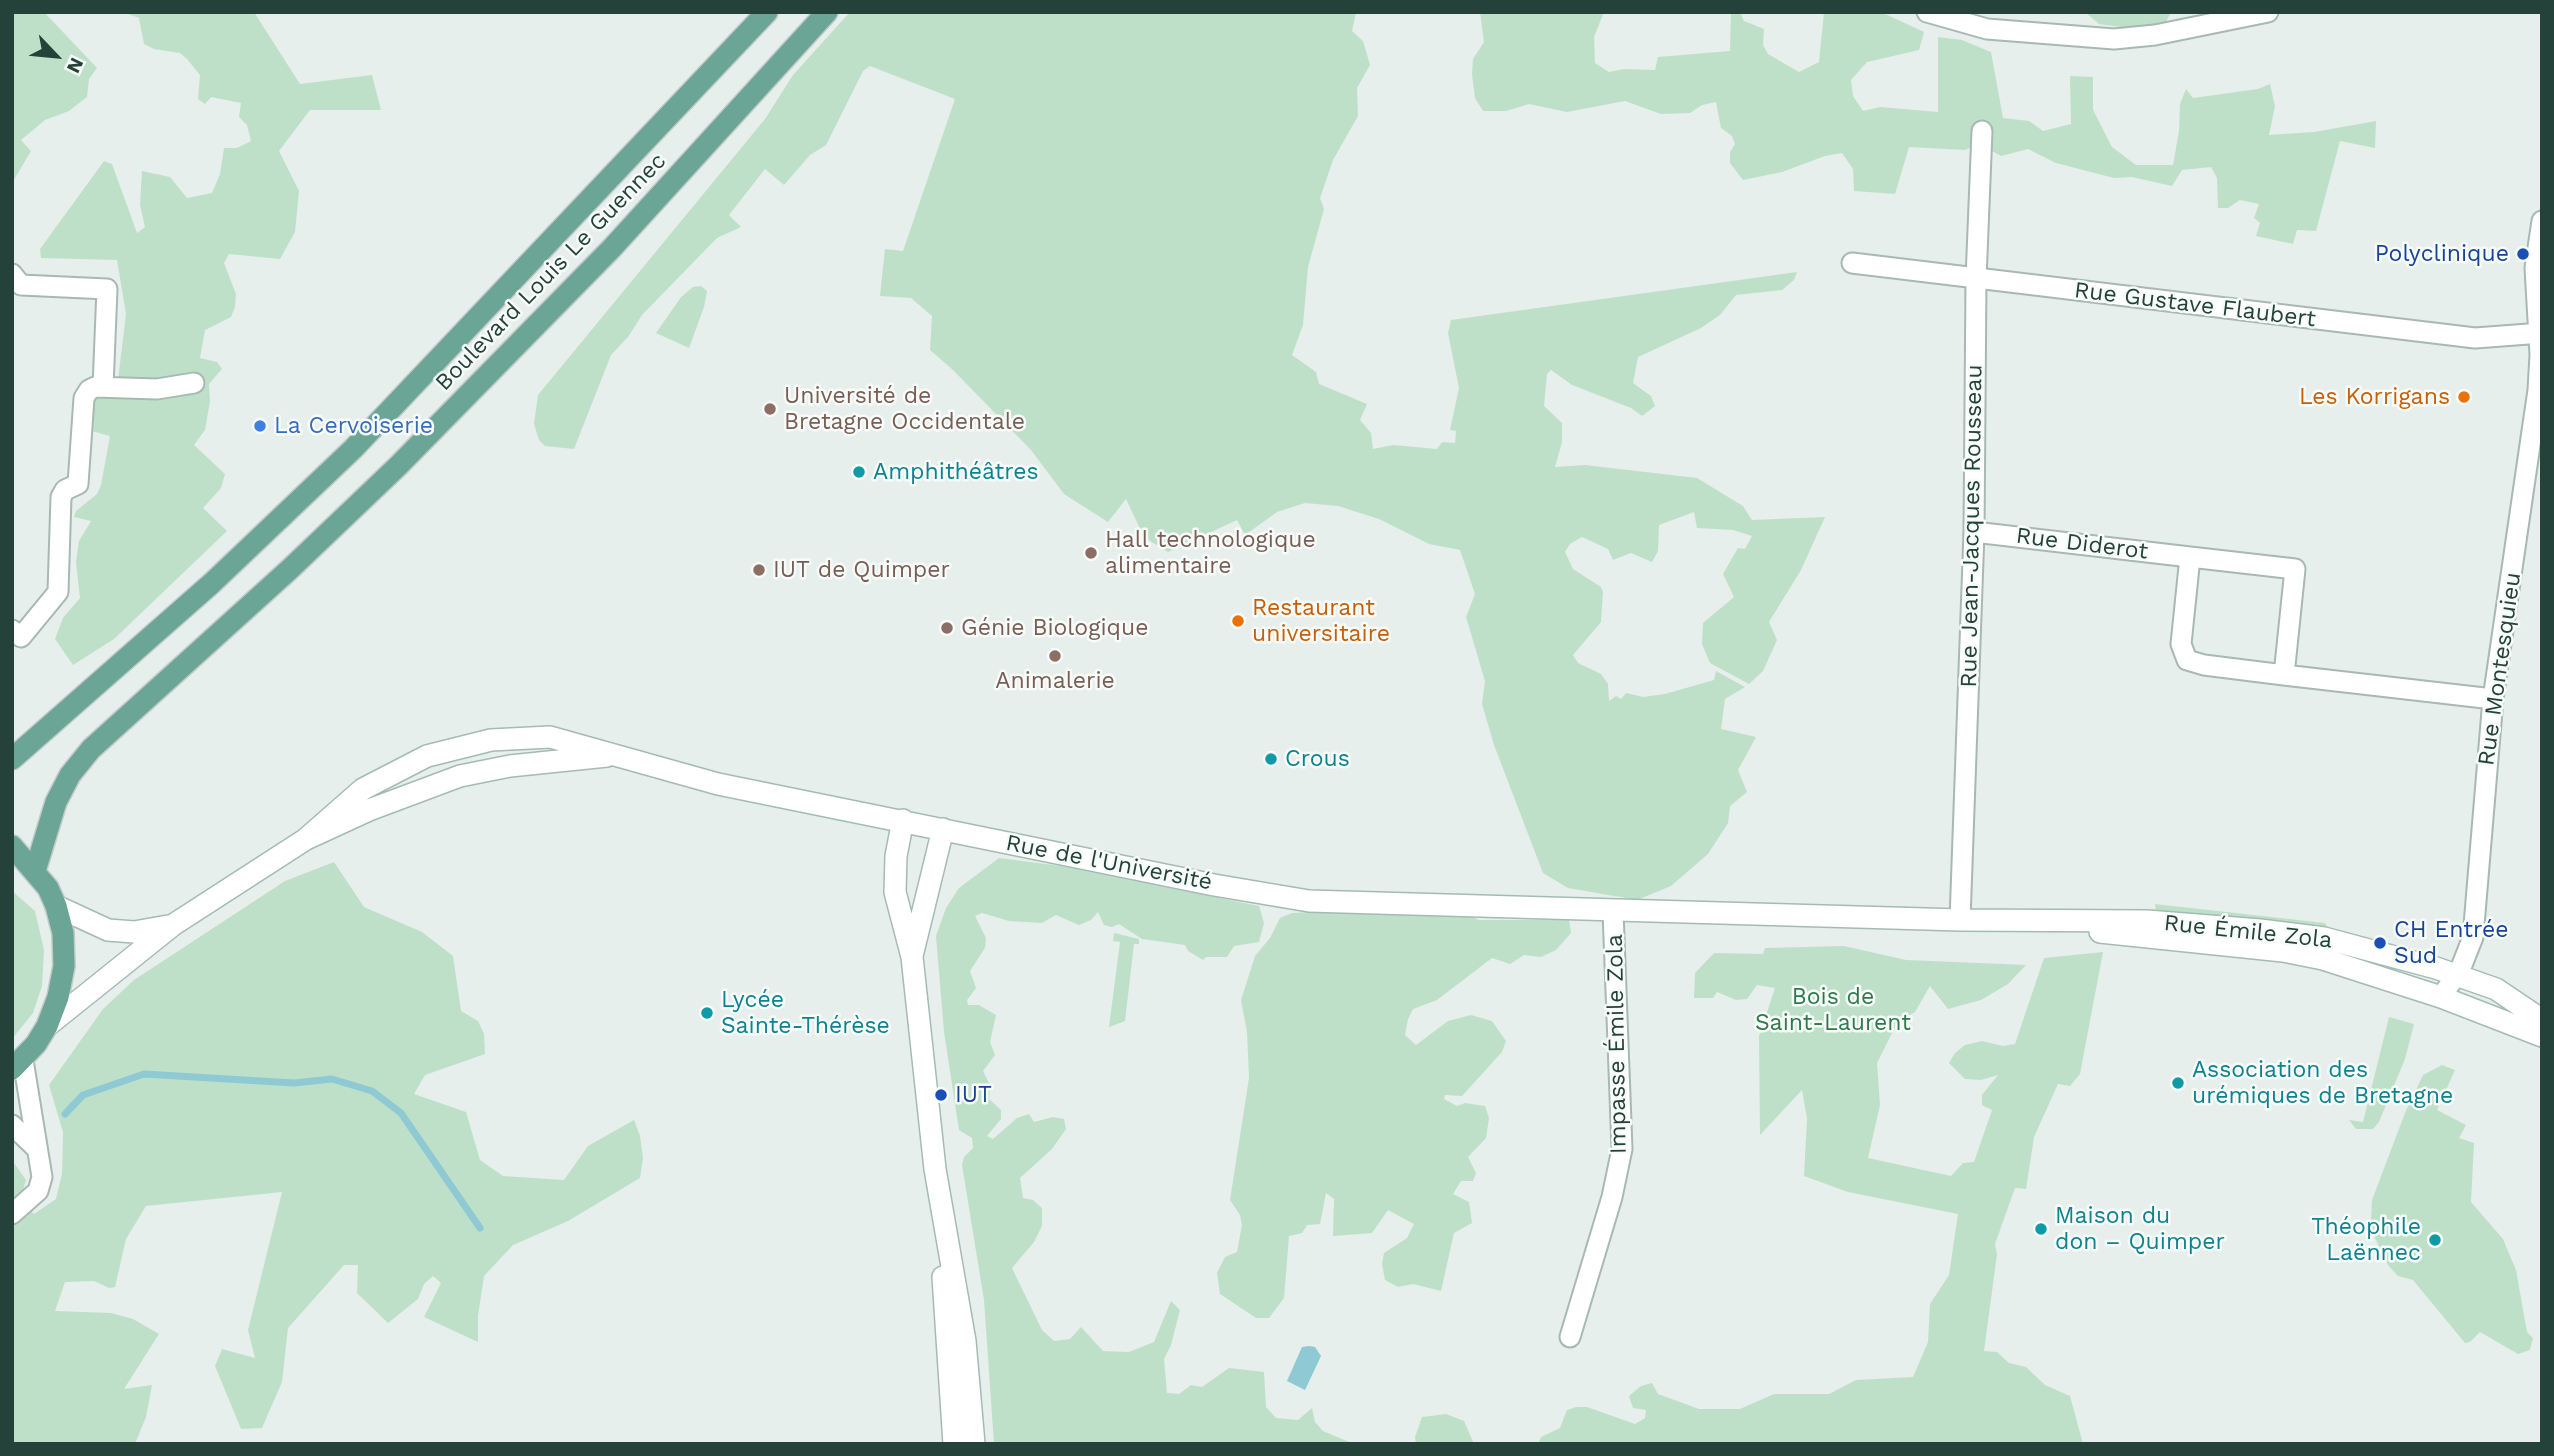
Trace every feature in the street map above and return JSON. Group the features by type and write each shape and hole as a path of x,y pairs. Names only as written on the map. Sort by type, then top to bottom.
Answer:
{"main road":[{"name":"Boulevard Louis Le Guennec","path":"12,759 212,583 353,449 767,12"},
{"name":"Boulevard Louis Le Guennec","path":"35,871 56,802 71,775 91,749 290,569 417,447 612,248 827,12"},
{"path":"12,846 35,871 57,906 63,933 64,966 58,997 47,1026 18,1065"}],"street":[{"path":"1927,12 1987,29 2114,39 2155,36 2259,13"},
{"name":"Rue Jean-Jacques Rousseau","path":"1960,920 1974,532 1976,279 1982,131"},
{"name":"Rue Montesquieu","path":"2441,997 2457,975 2473,937 2493,699 2533,442 2540,355 2535,268 2542,221"},
{"name":"Rue Gustave Flaubert","path":"1852,263 2475,338 2540,333"},
{"path":"12,274 21,285 107,289 103,387"},
{"path":"12,631 21,637 58,592 61,497 78,484 84,398 95,387 157,389 194,383"},
{"name":"Rue Diderot","path":"1974,532 2295,569 2284,675"},
{"path":"2190,557 2181,644 2187,660 2204,665 2493,699"},
{"name":"Rue de l'Université","path":"306,839 363,789 398,768 445,750 491,740 532,736 568,740 612,756 718,784 1309,901 1613,911"},
{"name":"Rue de l'Université","path":"47,1026 173,925 306,839 369,810 460,776 510,766 612,756"},
{"path":"903,820 893,878 903,932 912,957 922,1068 965,1341 974,1444"},
{"path":"912,957 943,829"},
{"name":"Rue de l'Université","path":"57,906 108,930 148,931 173,925"},
{"name":"Rue Émile Zola","path":"1613,911 2064,923 2147,922 2306,935 2396,957 2496,989 2542,1020"},
{"name":"Impasse Émile Zola","path":"1570,1337 1612,1197 1622,1149 1613,911"},
{"name":"Rue Émile Zola","path":"2064,923 2124,935 2296,953 2362,970 2542,1036"},
{"path":"12,1214 38,1191 42,1177 18,1065"},
{"path":"12,1125 37,1149"},
{"path":"942,1205 942,1267 954,1444"}],"green space":[{"path":"12,12 44,12 97,68 89,79 87,97 69,111 45,120 21,140 31,151 12,183"},
{"path":"123,12 254,12 300,84 372,75 381,110 310,110 279,151 299,191 295,232 280,259 229,254 224,263 236,294 235,307 231,317 205,330 200,358 217,362 222,369 209,384 210,401 205,430 194,445 225,474 221,488 203,508 227,531 114,639 73,665 55,639 63,618 80,598 76,562 79,541 91,521 74,517 76,511 97,494 101,485 110,436 88,430 93,397 118,380 126,314 117,260 41,258 40,249 104,161 112,164 137,233 145,227 140,205 142,171 170,177 187,198 212,193 220,174 224,148 237,148 251,141 247,125 239,117 241,103 211,97 205,104 198,99 200,75 187,59 180,53 154,49 144,44 139,18"},
{"path":"850,12 1356,12 1352,31 1363,41 1370,65 1357,88 1358,116 1333,160 1320,198 1324,209 1308,267 1303,325 1292,355 1316,372 1319,384 1367,404 1360,420 1371,433 1373,449 1393,445 1437,449 1442,442 1455,443 1456,431 1450,430 1459,388 1448,333 1451,320 1797,272 1794,280 1782,290 1736,295 1720,315 1701,328 1638,357 1633,383 1651,396 1655,406 1642,416 1631,408 1572,385 1551,370 1547,374 1544,406 1562,423 1562,442 1555,467 1585,465 1697,478 1743,506 1752,520 1825,517 1801,570 1769,622 1777,640 1763,671 1749,684 1710,663 1702,644 1703,623 1734,597 1723,574 1738,548 1745,549 1752,536 1733,530 1697,528 1694,512 1659,525 1658,551 1652,562 1631,553 1613,560 1608,549 1582,537 1570,544 1565,552 1573,569 1601,587 1603,592 1601,622 1573,655 1578,663 1601,674 1608,684 1609,701 1616,696 1621,699 1626,693 1643,697 1665,694 1714,680 1716,671 1745,687 1725,699 1721,729 1756,737 1738,770 1747,792 1730,806 1728,823 1708,854 1671,886 1637,900 1568,888 1543,873 1494,745 1482,704 1485,681 1466,617 1475,594 1460,550 1429,544 1379,519 1338,506 1305,503 1277,512 1245,535 1237,520 1168,552 1144,537 1126,499 1108,522 1064,494 1031,450 930,350 932,316 911,298 880,296 885,249 903,251 955,99 870,66 863,71 826,145 810,155 784,185 765,169 729,215 741,227 717,238 642,315 628,337 611,355 574,449 545,446 539,440 534,424 538,395 765,119 793,75"},
{"path":"1480,12 1604,12 1594,37 1595,63 1609,72 1624,69 1655,70 1658,57 1730,51 1731,12 1740,12 1744,21 1764,29 1763,45 1768,54 1799,72 1819,62 1824,12 1881,12 1924,32 1919,50 1867,62 1851,80 1853,96 1863,111 1880,107 1938,112 1938,37 1962,40 1991,52 2003,118 2029,121 2043,131 2071,124 2070,76 2093,77 2093,110 2112,147 2136,165 2173,165 2180,104 2186,89 2193,98 2258,89 2270,84 2275,106 2269,135 2314,132 2376,121 2375,148 2340,141 2316,231 2297,230 2293,244 2256,236 2260,223 2254,218 2259,204 2240,200 2228,208 2218,208 2217,178 2211,167 2182,170 2172,186 2132,177 2114,178 2056,163 2028,149 2001,156 1979,144 1965,150 1909,147 1895,194 1854,191 1853,169 1842,153 1825,156 1782,172 1743,180 1730,163 1730,152 1735,144 1732,136 1721,128 1716,102 1702,105 1690,113 1661,114 1625,101 1567,112 1529,104 1506,111 1483,111 1475,98 1472,74 1473,59 1484,42"},
{"path":"2085,12 2171,12 2164,26 2133,29 2099,24"},
{"path":"701,286 707,291 704,307 689,348 656,333 681,297 693,287"},
{"path":"999,858 1061,866 1259,906 1264,923 1259,942 1234,946 1227,957 1206,957 1203,960 1188,951 1185,945 1142,939 1119,924 1112,927 1104,925 1098,912 1091,920 1079,925 1056,915 1042,923 1009,921 982,913 975,916 986,938 985,948 970,971 976,988 967,1000 968,1005 979,1005 996,1015 990,1042 995,1055 983,1071 990,1085 989,1099 1001,1110 1001,1119 987,1136 993,1139 1017,1118 1029,1114 1034,1122 1053,1117 1064,1119 1066,1129 1052,1149 1020,1178 1023,1198 1033,1200 1042,1208 1042,1226 1034,1242 1012,1268 1042,1330 1054,1341 1070,1339 1081,1327 1103,1351 1129,1352 1154,1342 1171,1301 1180,1310 1171,1345 1164,1359 1167,1393 1179,1394 1191,1385 1202,1387 1229,1368 1264,1372 1266,1407 1276,1418 1298,1420 1312,1408 1315,1422 1323,1431 1354,1444 994,1444 984,1300 962,1165 964,1157 973,1148 972,1138 959,1130 944,1032 936,936 946,908 959,888"},
{"path":"334,862 364,907 422,932 453,956 461,1011 478,1021 484,1034 485,1054 425,1075 414,1094 466,1112 480,1160 503,1176 564,1180 588,1146 634,1120 640,1136 643,1158 640,1178 568,1221 513,1245 484,1276 478,1316 478,1342 424,1317 441,1283 433,1276 424,1284 418,1299 388,1323 357,1293 358,1265 344,1265 288,1328 282,1382 262,1428 241,1429 215,1366 222,1349 255,1358 248,1330 282,1192 146,1206 126,1239 115,1287 109,1288 94,1281 65,1282 55,1311 111,1313 133,1319 159,1334 124,1389 152,1385 146,1417 135,1444 12,1444 12,1160 26,1180 20,1201 34,1214 56,1199 62,1174 63,1132 49,1085 103,1009 134,980 285,881"},
{"path":"12,891 35,911 44,950 42,986 33,1013 12,1039"},
{"path":"2155,904 2325,923 2330,932 2156,915"},
{"path":"1345,910 1465,914 1479,920 1569,920 1571,933 1556,950 1541,957 1524,955 1510,964 1492,958 1437,1000 1413,1009 1408,1019 1405,1035 1416,1045 1448,1021 1471,1015 1492,1021 1506,1041 1502,1052 1462,1096 1445,1095 1444,1099 1457,1106 1465,1103 1485,1106 1489,1118 1486,1138 1468,1157 1476,1173 1473,1181 1461,1181 1453,1194 1469,1202 1472,1223 1454,1233 1441,1291 1413,1284 1398,1287 1385,1280 1382,1264 1384,1253 1407,1238 1414,1224 1388,1210 1372,1233 1333,1236 1334,1199 1326,1193 1320,1224 1307,1225 1302,1233 1289,1236 1284,1298 1269,1318 1256,1318 1220,1294 1217,1273 1225,1257 1237,1252 1242,1225 1240,1215 1230,1200 1249,1078 1247,1032 1241,1000 1255,956 1270,938 1280,918 1292,913"},
{"path":"1114,933 1139,939 1139,944 1134,944 1125,1021 1109,1027 1120,942 1113,941"},
{"name":"Bois de Saint-Laurent","path":"1844,946 1906,960 2026,965 2008,984 1981,1000 1948,1009 1930,986 1915,1012 1897,1023 1877,1063 1880,1105 1868,1158 1951,1176 1963,1163 1974,1162 1992,1110 1982,1105 1982,1095 1998,1075 1981,1080 1965,1079 1949,1063 1955,1053 1965,1045 1982,1041 2003,1046 2015,1044 2044,958 2103,952 2080,1074 2070,1086 2058,1084 2034,1137 2026,1189 2015,1188 1995,1244 1997,1254 1984,1351 1997,1352 2009,1363 2026,1367 2045,1385 2070,1396 2083,1444 1538,1444 1541,1437 1560,1428 1567,1410 1576,1407 1587,1407 1635,1424 1645,1418 1646,1410 1633,1408 1629,1396 1641,1386 1652,1383 1658,1394 1699,1409 1740,1409 1774,1394 1829,1394 1856,1380 1913,1377 1928,1342 1930,1304 1949,1275 1958,1214 1848,1192 1804,1176 1807,1118 1802,1090 1760,1135 1759,1036 1775,988 1757,985 1747,999 1736,1000 1717,992 1713,998 1694,998 1695,973 1714,953 1763,954 1765,948"},
{"path":"2389,1017 2414,1024 2405,1059 2379,1122 2373,1129 2356,1129 2349,1120 2363,1122"},
{"path":"2442,1065 2455,1070 2437,1110 2466,1125 2459,1138 2474,1143 2471,1202 2503,1239 2516,1270 2527,1332 2533,1338 2530,1350 2518,1354 2480,1332 2470,1342 2465,1343 2413,1280 2398,1276 2388,1265 2374,1236 2371,1222 2372,1200 2405,1113 2423,1075"},
{"path":"1446,1414 1464,1421 1474,1444 1416,1444 1415,1437 1422,1417"}],"water":[{"path":"1302,1347 1315,1347 1321,1356 1305,1390 1287,1381"}],"waterway":[{"path":"65,1114 83,1095 144,1074 294,1083 332,1079 372,1091 401,1113 480,1228"}],"place":[{"name":"Polyclinique","path":"2523,254"},
{"name":"Les Korrigans","path":"2464,397"},
{"name":"Université de Bretagne Occidentale","path":"770,409"},
{"name":"La Cervoiserie","path":"260,426"},
{"name":"Amphithéâtres","path":"859,472"},
{"name":"Hall technologique alimentaire","path":"1091,553"},
{"name":"IUT de Quimper","path":"759,570"},
{"name":"Restaurant universitaire","path":"1238,621"},
{"name":"Génie Biologique","path":"947,628"},
{"name":"Animalerie","path":"1055,656"},
{"name":"Crous","path":"1271,759"},
{"name":"CH Entrée Sud","path":"2380,943"},
{"name":"Lycée Sainte-Thérèse","path":"707,1013"},
{"name":"Association des urémiques de Bretagne","path":"2178,1083"},
{"name":"IUT","path":"941,1095"},
{"name":"Maison du don – Quimper","path":"2041,1229"},
{"name":"Théophile Laënnec","path":"2435,1240"}]}
